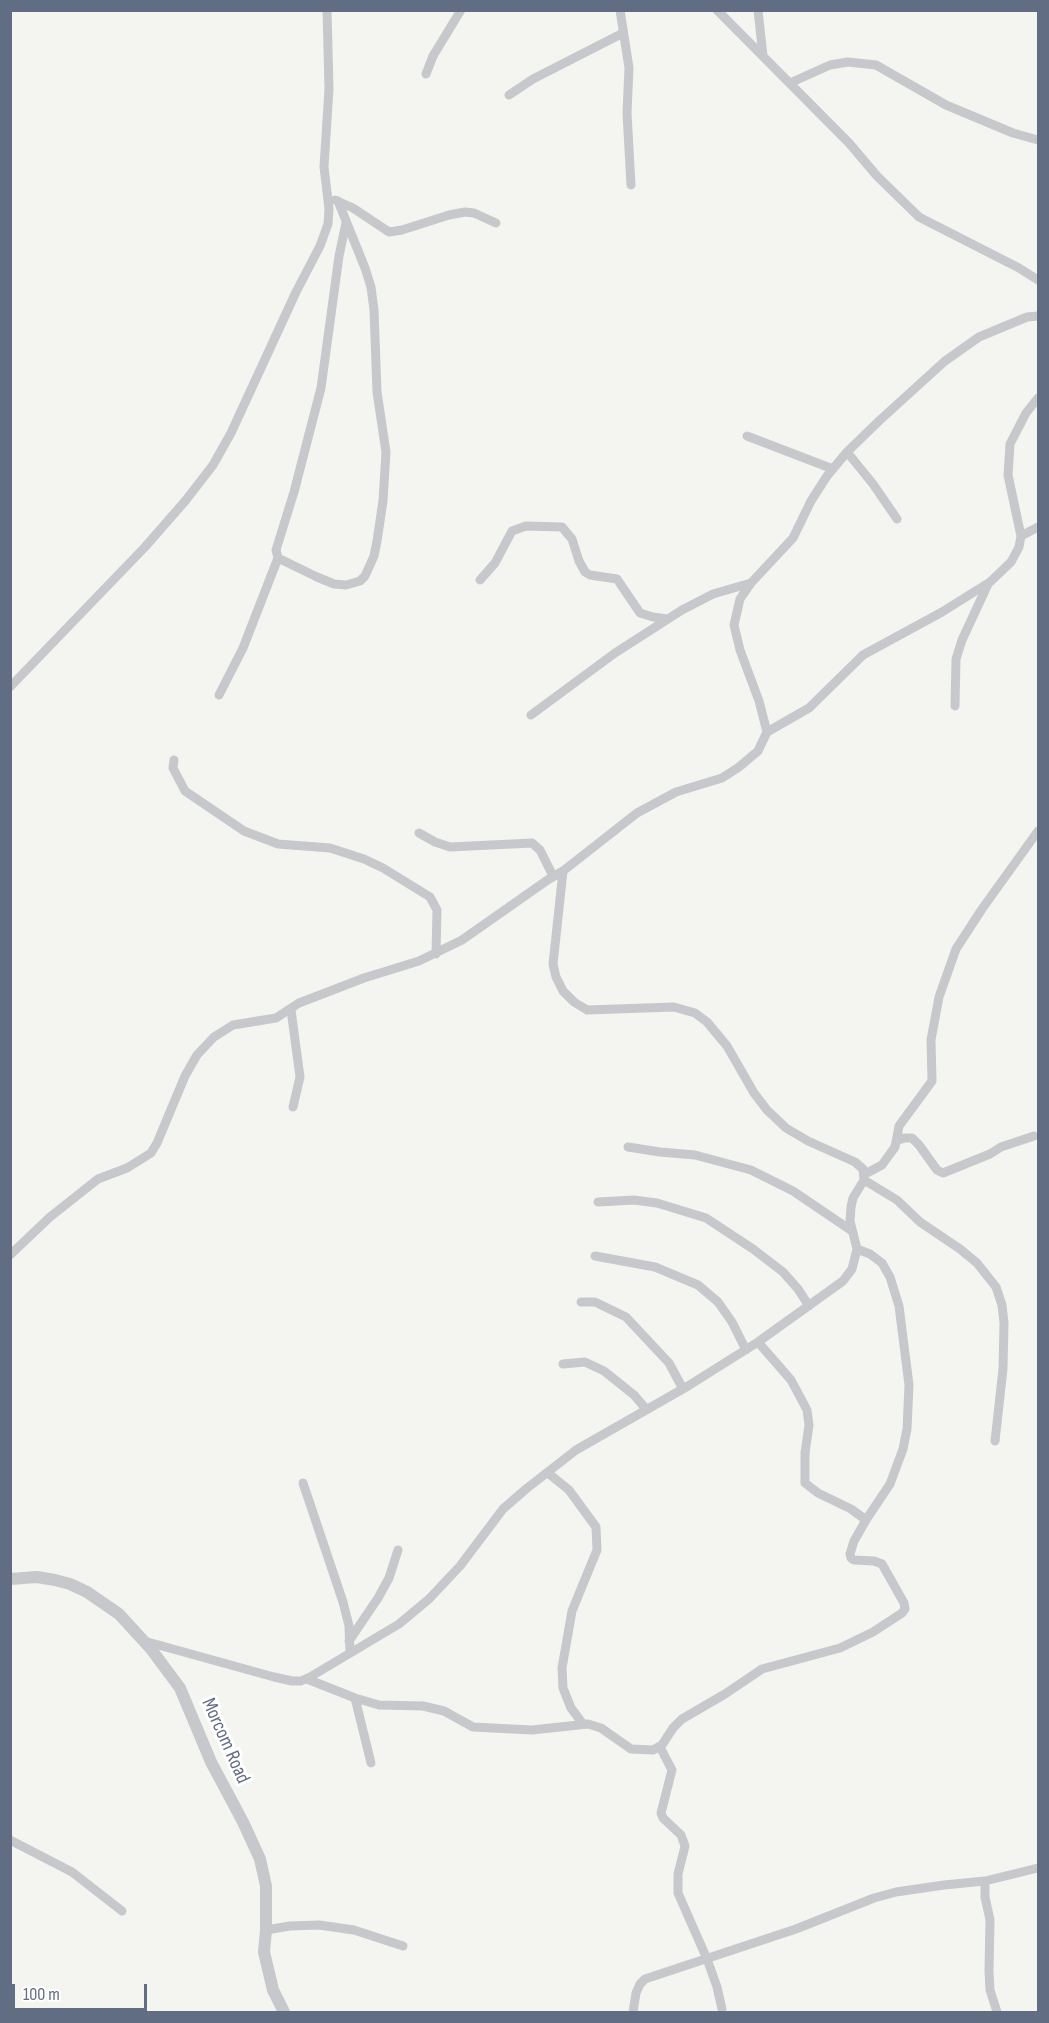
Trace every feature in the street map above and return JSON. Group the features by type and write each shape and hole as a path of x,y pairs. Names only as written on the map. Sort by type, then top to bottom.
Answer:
{"street":[{"path":"10,687 145,547 213,465 231,433 296,292 320,246 328,224 324,167 329,89 327,10"},
{"path":"426,74 433,56 461,10"},
{"path":"620,10 629,68 627,113 631,185"},
{"path":"717,10 849,143 883,183 919,217 1038,280"},
{"path":"758,10 764,56"},
{"path":"509,95 533,79 622,33"},
{"path":"790,83 830,65 848,62 876,65 946,105 1013,133 1038,140"},
{"path":"327,196 352,208 389,232 465,212 474,213 496,223"},
{"path":"278,558 334,584 345,585 360,581 365,576 374,556 383,501 386,452 377,392 374,310 371,287 365,268 338,201"},
{"path":"219,695 243,648 278,558 276,554 278,544 321,388 339,256 346,223"},
{"path":"767,732 734,625 740,599 751,583 793,538 811,501 833,469 847,452 909,393 979,337 1027,318 1038,316"},
{"path":"10,1255 50,1217 98,1179 127,1168 151,1154 185,1076 197,1055 214,1037 233,1025 276,1018 300,1003 436,954 462,940 563,871 637,813 676,792 722,778 739,767 758,751 767,732 809,708 863,655 942,612 989,582 1017,554 1021,536 1008,475 1008,460 1017,429 1026,412 1038,398"},
{"path":"747,436 833,469"},
{"path":"847,452 897,519"},
{"path":"480,580 495,563 512,531 526,526 562,527 573,539 585,572 590,575 617,579 640,613 667,619"},
{"path":"1021,536 1038,527"},
{"path":"955,706 956,659 962,640 989,582"},
{"path":"531,715 615,653 667,619 713,594 751,583"},
{"path":"174,760 173,768 185,791 244,831 278,844 330,848 364,859 430,897 437,910 436,954"},
{"path":"864,1177 882,1166 895,1147 899,1125 932,1081 930,1061 932,1031 946,972 956,949 1038,831"},
{"path":"419,833 450,847 532,843 540,850 553,876"},
{"path":"144,1641 274,1677 292,1681 306,1679 399,1624 429,1599 460,1566 503,1509 576,1450 746,1350 843,1281 852,1269 857,1249 850,1221 851,1207 864,1177 863,1169 855,1162 808,1141 786,1128 754,1094 727,1046 707,1022 695,1013 674,1007 587,1010 563,991 556,977 553,963 563,871"},
{"path":"291,1010 300,1077 294,1107"},
{"path":"896,1141 912,1138 920,1145 937,1170 944,1173 990,1154 1001,1147 1034,1136"},
{"path":"628,1147 695,1155 751,1170 793,1191 852,1231"},
{"path":"864,1177 897,1200 920,1222 977,1263 996,1287 1002,1305 1004,1323 1003,1369 994,1441"},
{"path":"598,1202 634,1200 657,1203 706,1218 783,1272 809,1306"},
{"path":"306,1679 379,1705 434,1708 473,1727 532,1730 583,1724 601,1728 634,1750 652,1750 660,1747 682,1719 762,1669 840,1648 873,1632 904,1611 904,1603 882,1564 874,1561 854,1560 850,1554 854,1541 866,1520 890,1484 903,1449 907,1429 909,1384 899,1306 890,1277 882,1263 870,1254 857,1249"},
{"path":"595,1256 655,1267 698,1285 718,1302 732,1322 746,1350"},
{"path":"581,1302 595,1302 626,1317 669,1363 683,1389"},
{"path":"758,1342 791,1380 807,1410 809,1425 805,1453 805,1483 818,1493 851,1509 866,1520"},
{"path":"563,1364 585,1362 604,1371 634,1395 646,1409"},
{"path":"548,1473 569,1490 596,1527 597,1550 572,1611 562,1668 563,1688 572,1708 583,1724"},
{"path":"303,1483 343,1602 349,1626 350,1653"},
{"path":"350,1641 378,1598 396,1560 398,1550"},
{"name":"Morcom Road","path":"10,1579 37,1577 70,1584 87,1592 119,1614 144,1641 180,1688 211,1762 260,1859 266,1886 264,1952 273,1990 284,2013"},
{"path":"355,1698 371,1763"},
{"path":"660,1747 672,1770 661,1813 663,1818 681,1835 685,1846 678,1874 678,1893 707,1959 722,2009"},
{"path":"10,1840 72,1872 122,1911"},
{"path":"633,2013 636,1993 645,1979 796,1929 874,1898 896,1892 985,1881 1038,1868"},
{"path":"985,1881 985,1897 990,1920 988,1971 990,1990 997,2013"},
{"path":"266,1930 319,1925 354,1930 403,1946"}]}
